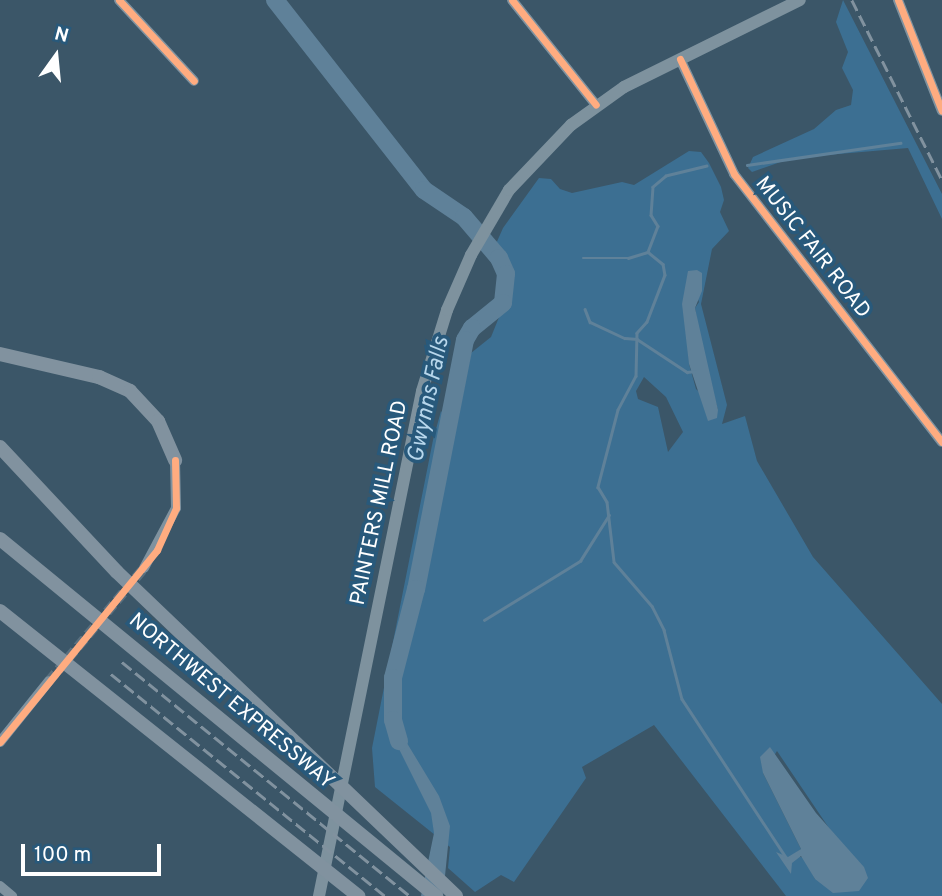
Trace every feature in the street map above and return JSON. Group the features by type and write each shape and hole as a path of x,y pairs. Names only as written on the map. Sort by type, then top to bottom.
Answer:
{"highway":[{"path":"0,354 99,377 130,391 158,421 175,460"},
{"path":"0,447 58,514 456,896"},
{"name":"NORTHWEST EXPRESSWAY","path":"0,539 436,896"},
{"path":"0,611 358,896"}],"main road":[{"name":"PAINTERS MILL ROAD","path":"319,896 422,391 447,310 471,255 491,218 528,166 596,106 680,59 800,0"}],"street":[{"path":"119,0 194,81"},
{"path":"512,0 596,106"},
{"path":"898,0 942,111"},
{"name":"MUSIC FAIR ROAD","path":"680,59 734,174 942,442"},
{"path":"144,568 164,539 176,508 175,460"},
{"path":"0,742 50,681"},
{"path":"0,886 12,896"}],"shaded area":[{"path":"843,0 942,194 942,219 908,148 792,158 752,172 748,168 753,157 814,129 836,110 851,105 853,90 842,68 848,52 836,22"},
{"path":"689,151 701,152 721,187 724,200 720,212 729,231 712,249 701,304 727,405 722,424 745,416 757,461 813,557 942,704 942,896 786,896 654,725 582,767 586,778 514,882 501,875 475,892 448,868 450,847 375,787 372,748 433,440 441,411 456,429 471,353 491,337 510,290 511,277 495,246 503,228 539,178 551,179 560,189 572,193 622,182 634,185","holes":["688,272 699,302 695,308 704,363 718,410 696,389 689,364","644,377 666,397 683,432 668,452 658,407 638,399 636,391","777,751 831,831 815,879 805,858 793,855 801,849 763,773"]},
{"path":"697,270 702,273 702,291 695,308 718,410 717,418 708,421 689,364 682,304 688,271"},
{"path":"393,720 439,796 450,826 443,896 421,896 434,833 431,813 389,729"},
{"path":"770,747 816,813 864,867 868,878 859,891 833,893 815,879 801,856 792,863 791,874 776,852 788,857 801,849 763,773 760,757"}],"waterway":[{"name":"Gwynns Falls","path":"275,0 424,190 464,217 499,258 506,274 503,303 472,328 465,340 416,589 393,678 393,720 399,741"},
{"path":"747,165 900,143"},
{"path":"707,166 666,176 653,187 651,215 658,226 648,252 663,264 665,275 647,322 637,333 636,376 618,410 598,487 607,502 614,562 652,606 664,630 682,699 787,859"},
{"path":"583,258 628,258 648,252"},
{"path":"585,309 590,322 625,338 637,339 687,372 695,371"},
{"path":"484,620 580,561 609,515"}],"tunnel":[{"path":"49,681 144,568"}],"railway":[{"path":"852,0 942,180"},
{"path":"122,662 410,896"},
{"path":"111,674 385,896"}],"cycle path":[{"path":"119,0 194,81"},
{"path":"512,0 596,105"},
{"path":"898,0 942,111"},
{"path":"680,59 734,174 942,442"},
{"path":"0,742 157,550 176,508 175,460"}]}
